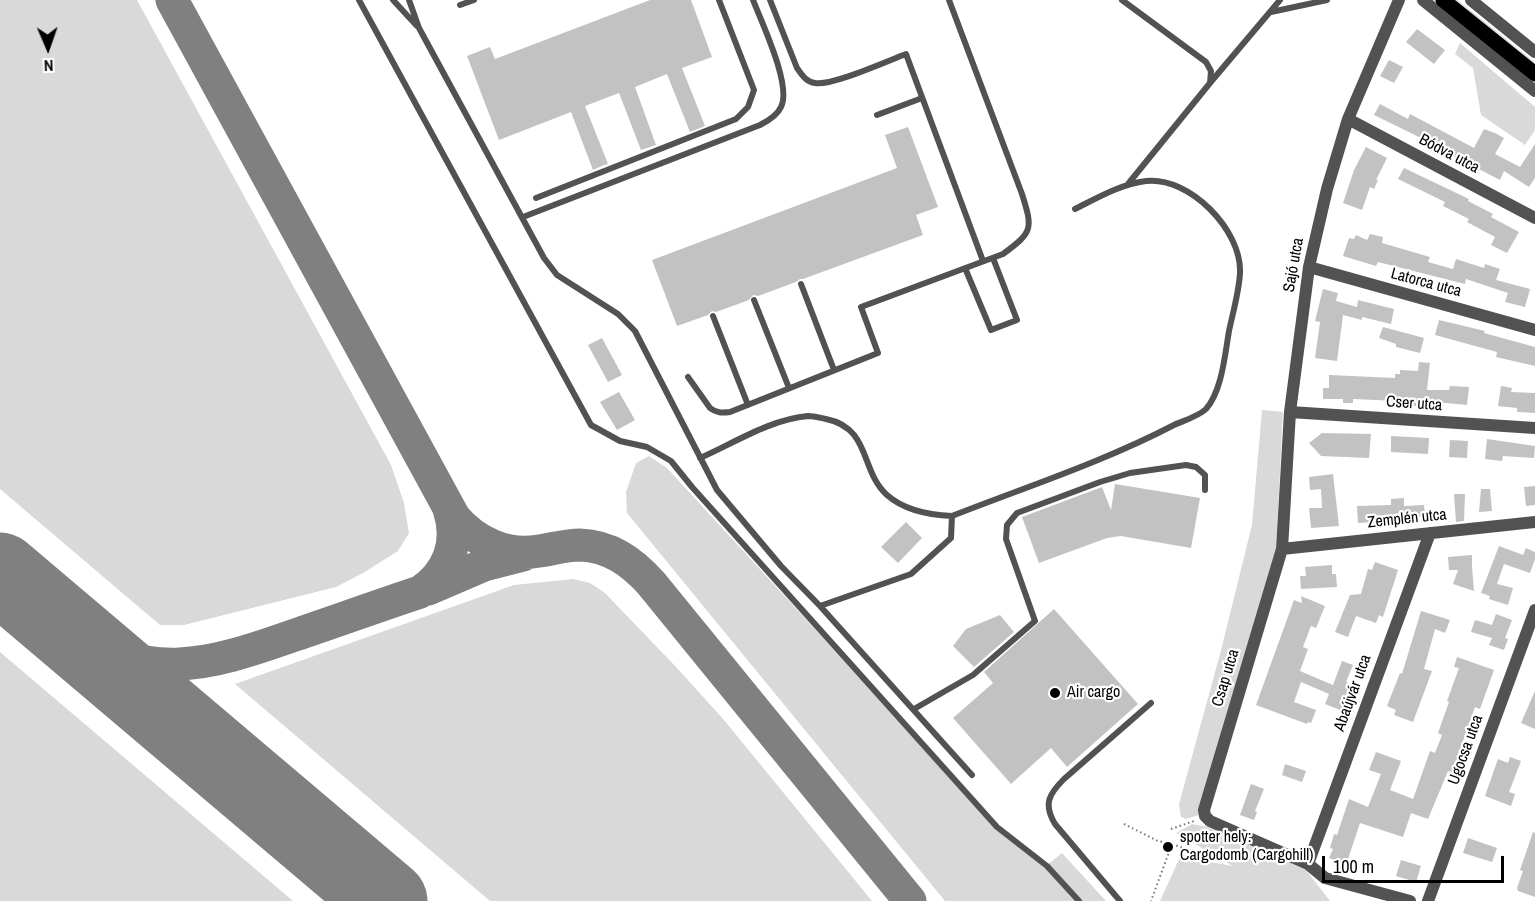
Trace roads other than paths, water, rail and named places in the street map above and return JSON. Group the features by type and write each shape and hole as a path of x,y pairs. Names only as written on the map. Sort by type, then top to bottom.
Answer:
{"main road":[{"path":"1443,0 1535,74"}],"street":[{"name":"Sajó utca","path":"1282,549 1290,412 1309,267 1327,189 1348,119 1399,0"},
{"path":"1424,0 1535,91"},
{"path":"1471,0 1535,52"},
{"name":"Bódva utca","path":"1348,119 1535,218"},
{"name":"Latorca utca","path":"1309,267 1535,330"},
{"name":"Cser utca","path":"1290,412 1535,428"},
{"name":"Zemplén utca","path":"1282,549 1535,522"},
{"name":"Abaújvár utca","path":"1308,864 1430,533"},
{"name":"Csap utca","path":"1282,549 1204,810 1205,816 1210,821 1308,864"},
{"name":"Ugocsa utca","path":"1428,901 1535,610"},
{"path":"1308,864 1332,881 1410,901"}],"lane":[{"path":"359,0 591,425 620,441 647,447 671,461 990,819 1047,866 1079,901"},
{"path":"393,0 419,28"},
{"path":"409,0 419,28 544,258 557,275 618,314 635,331 717,490 781,566 820,606 972,775"},
{"path":"460,6 474,0"},
{"path":"536,198 736,119 748,107 754,90 718,0"},
{"path":"523,217 760,125 777,114 784,99 784,83 753,0"},
{"path":"770,0 797,68 804,78 812,83 831,82 906,54 983,261"},
{"path":"688,377 715,411 730,412 878,353 861,307 1003,254 1020,241 1027,232 1030,220 949,0"},
{"path":"1122,0 1206,62 1211,71 1210,83"},
{"path":"1127,184 1280,0"},
{"path":"1270,12 1327,0"},
{"path":"877,115 922,98"},
{"path":"700,458 775,424 809,416 836,421 852,430 886,494 902,504 929,515 952,516 1146,440 1206,409 1220,381 1240,272 1237,252 1220,218 1198,198 1174,185 1149,180 1127,184 1075,209"},
{"path":"965,268 991,330 1017,320 993,258"},
{"path":"801,284 834,370"},
{"path":"754,300 789,388"},
{"path":"713,316 748,405"},
{"path":"914,709 973,675 1035,621 1006,539 1007,525 1017,513 1130,473 1186,465 1196,466 1205,475 1205,490"},
{"path":"820,606 911,574 951,538 952,516"},
{"path":"1120,901 1055,824 1050,816 1049,799 1053,790 1064,779 1151,703"}],"place":[{"name":"Air cargo","path":"1055,693"},
{"name":"spotter hely: Cargodomb (Cargohill)","path":"1168,847"}]}
